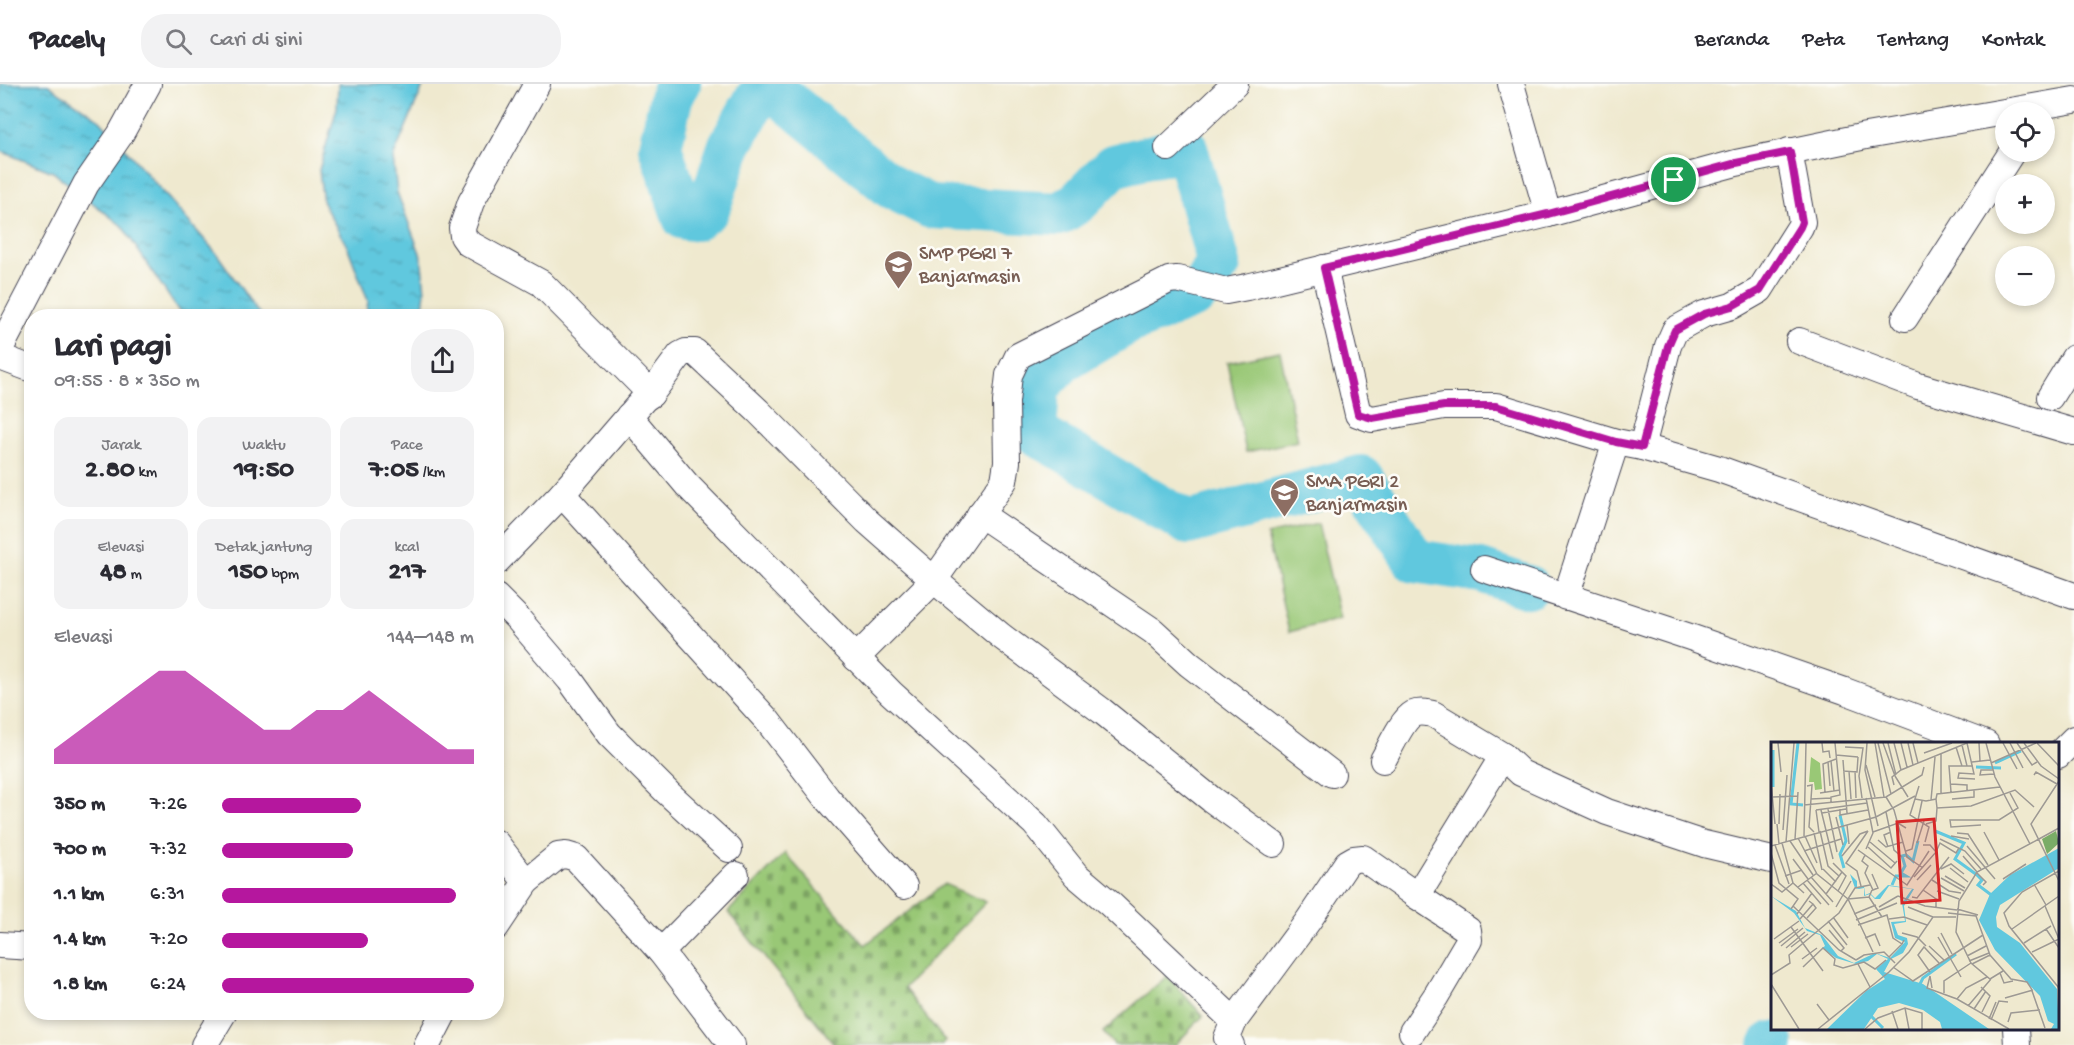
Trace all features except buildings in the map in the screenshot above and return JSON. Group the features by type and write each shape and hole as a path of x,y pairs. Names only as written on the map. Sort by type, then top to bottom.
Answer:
{"street":[{"path":"0,349 86,184 120,135 148,84"},
{"path":"537,84 471,202 462,228 463,236 468,243 541,283 651,394"},
{"path":"1168,148 1234,84"},
{"path":"1511,84 1548,214"},
{"path":"856,658 934,580 1004,481 1007,462 1006,402 1009,375 1018,356 1169,280 1177,279 1226,291 1548,214 1736,163 2039,101 2074,100"},
{"path":"1642,447 1668,346 1675,330 1704,314 1732,306 1760,290 1800,227 1802,222 1790,152"},
{"path":"1905,318 2006,162"},
{"path":"1324,268 1358,414 1364,417 1372,418 1444,406 1496,406 1616,442 1719,469 2074,596"},
{"path":"1799,341 1918,386 2074,432"},
{"path":"504,554 562,494 644,399 651,394 680,355 695,352 758,411 867,521 934,580 1000,636 1102,711 1211,799 1273,844"},
{"path":"0,357 24,366"},
{"path":"2050,397 2074,358"},
{"path":"629,416 687,485 856,658 891,693 1035,824 1076,875 1109,903 1232,1033 1347,863 1354,859 1363,858 1468,930 1469,940 1412,1032"},
{"path":"1566,597 1616,442"},
{"path":"562,494 767,720 827,798 904,886"},
{"path":"980,514 1153,631 1189,664 1332,774"},
{"path":"1484,569 1690,637 1845,691 1981,742"},
{"path":"504,605 570,680 609,734 729,849"},
{"path":"1383,760 1406,719 1414,713 1433,714 1503,756 1521,773 1607,812 1704,844 1771,860"},
{"path":"2059,754 2074,739"},
{"path":"1418,896 1503,756"},
{"path":"504,853 526,882"},
{"path":"504,915 526,882 558,856 566,855 576,858 661,952 732,1045"},
{"path":"661,952 736,875"},
{"path":"0,945 24,946"},
{"path":"204,1045 219,1020"},
{"path":"427,1045 440,1020"},
{"path":"2016,1030 2017,1045"}],"green space":[{"path":"1280,351 1298,441 1246,452 1227,362"},
{"path":"1318,523 1340,619 1289,632 1267,535"},
{"path":"785,853 865,945 944,884 986,902 904,988 945,1041 942,1045 835,1045 728,912"},
{"path":"1167,976 1203,1016 1175,1045 1114,1045 1103,1032"}],"water":[{"path":"0,84 47,84 100,120 217,254 255,309 177,309 122,226 53,172 0,151"},
{"path":"338,84 424,84 393,158 397,192 421,256 425,291 423,309 367,309 368,301 348,248 323,203 319,170 337,108"}],"waterway":[{"path":"679,84 672,94 660,147 684,218 695,219 708,209 730,145 756,99 774,90 891,187 931,207 1059,214 1078,202 1113,166 1186,148 1219,264 1195,296 1127,323 1063,361 1038,387 1035,433 1188,523 1361,477 1415,561 1481,571 1528,587"}],"place":[{"name":"SMP PGRI 7 Banjarmasin","path":"898,290"},
{"name":"SMA PGRI 2 Banjarmasin","path":"1285,518"}],"route":[{"path":"1790,152 1802,222 1760,290 1732,306 1704,314 1675,330 1668,346 1642,447 1616,442 1496,406 1444,406 1372,418 1358,414 1324,268 1548,214 1674,180 1736,163 1790,152"}]}
